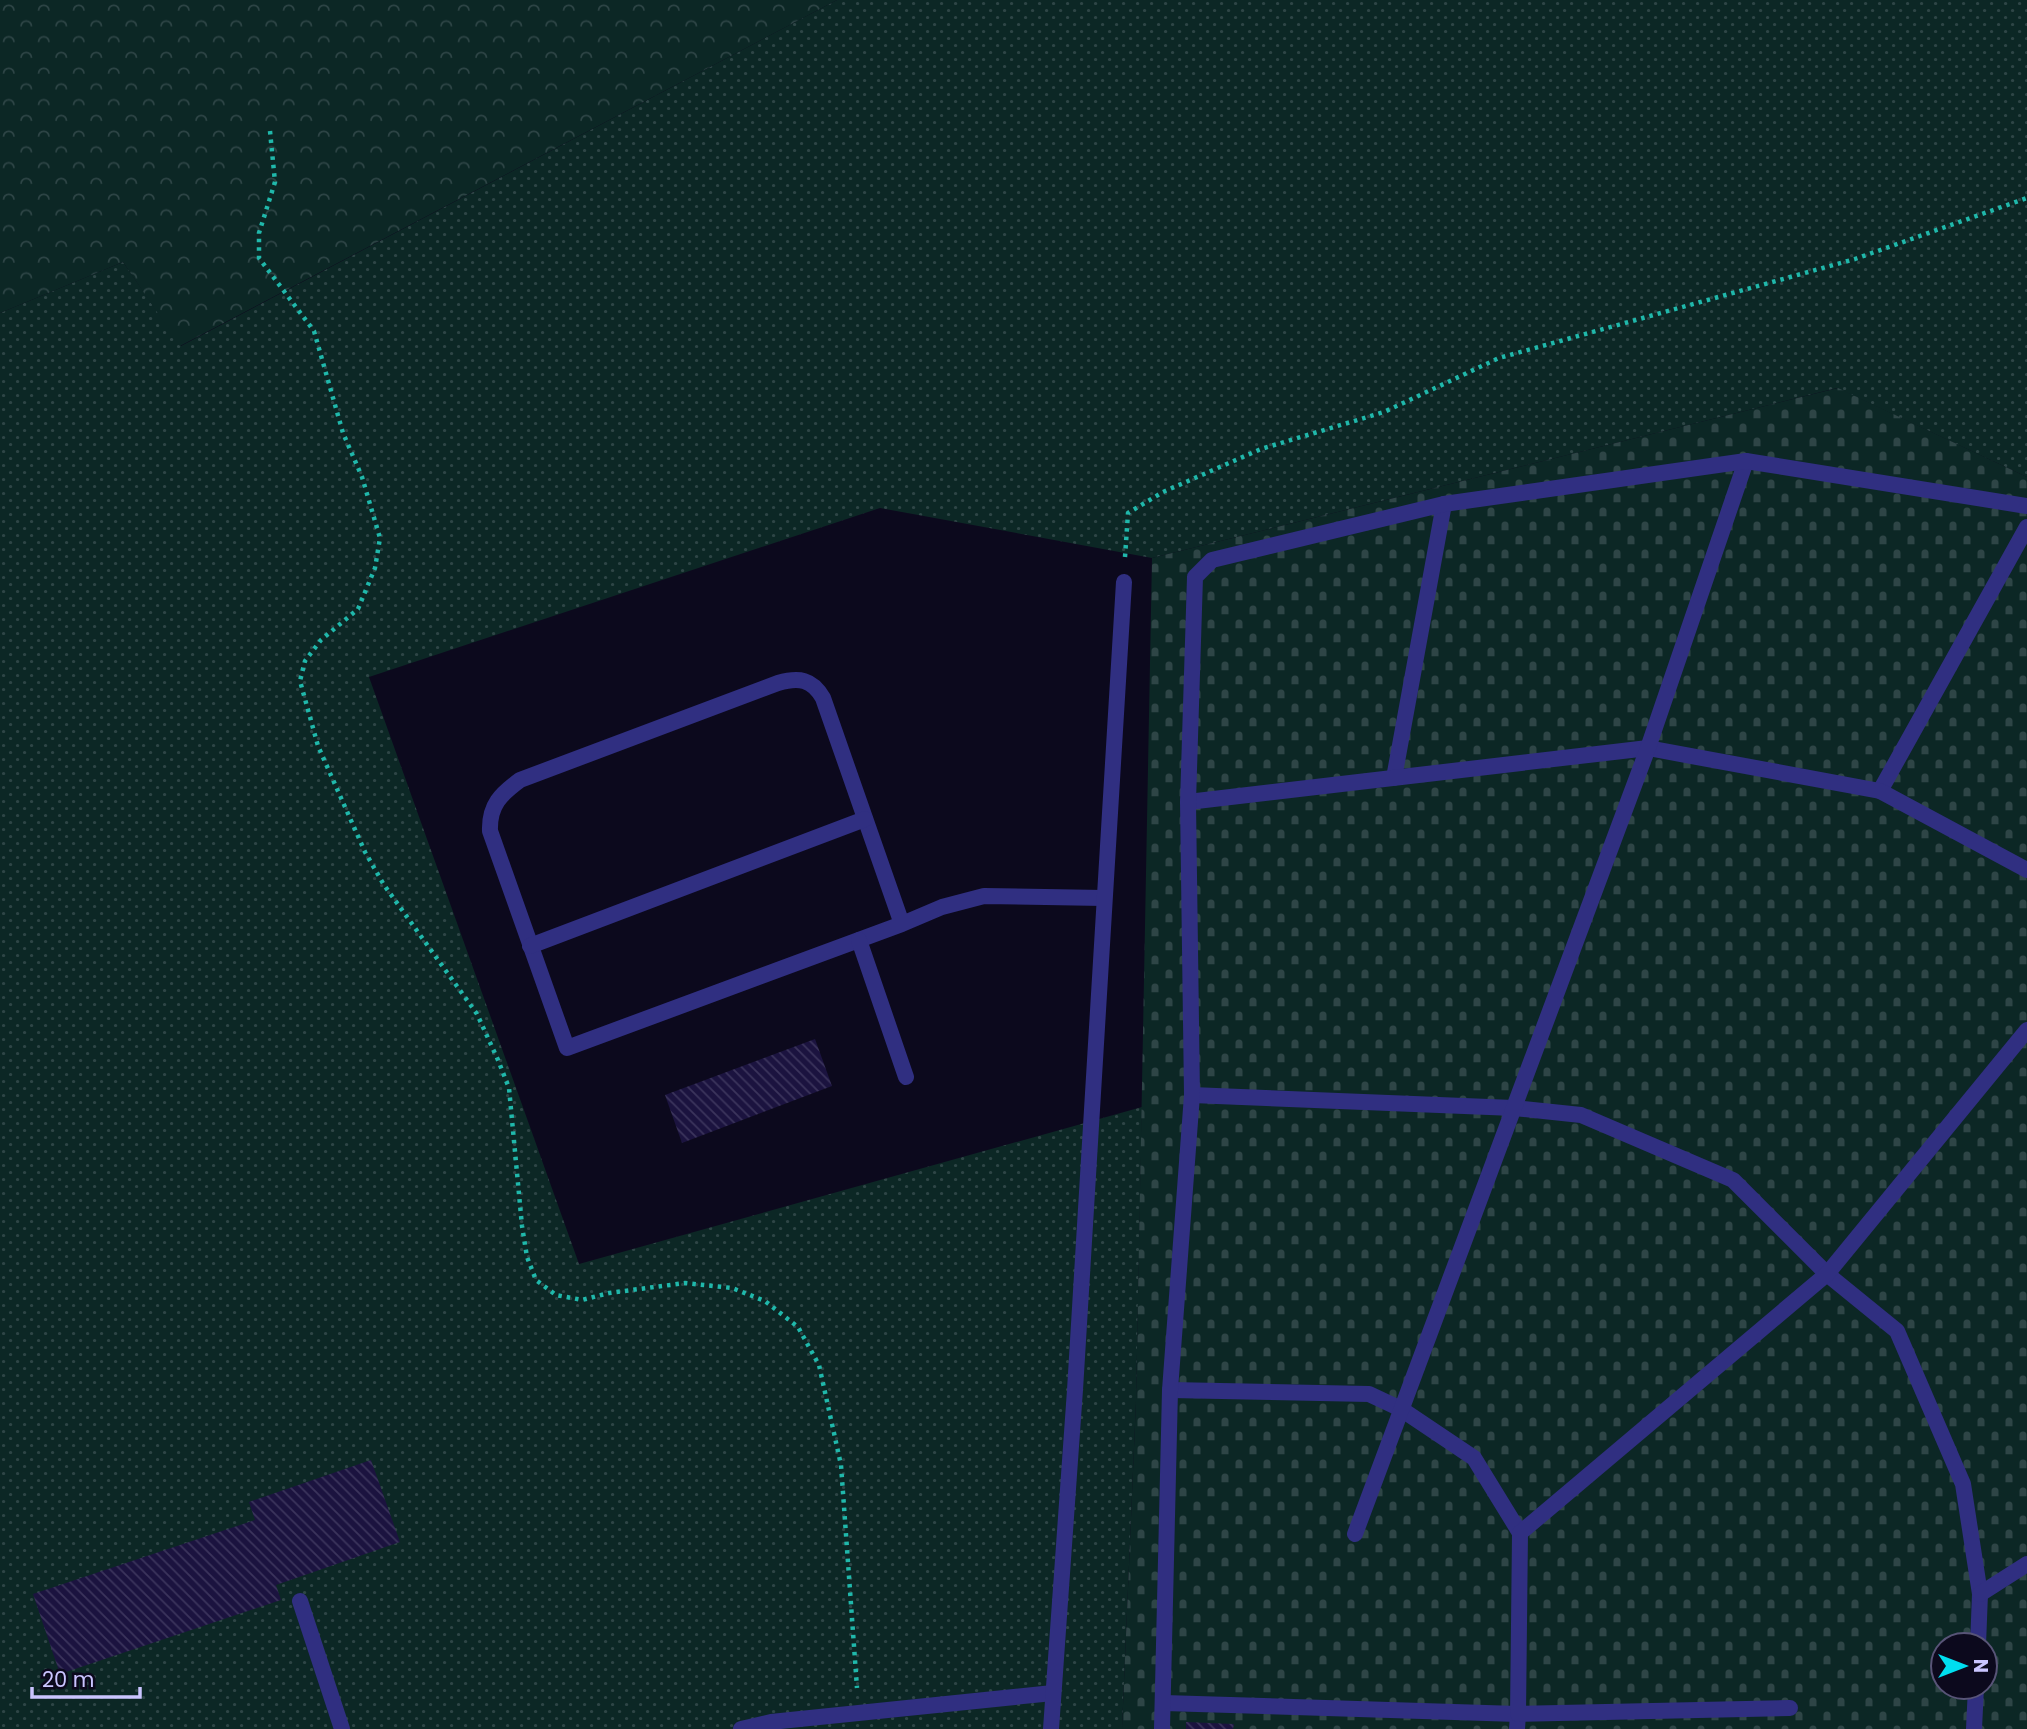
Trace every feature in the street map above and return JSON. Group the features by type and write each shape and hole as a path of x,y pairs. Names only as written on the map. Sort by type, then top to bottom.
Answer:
{"lane":[{"path":"1355,1534 1648,748 1746,461"},
{"path":"1162,1729 1170,1390 1192,1095 1188,802 1195,577 1212,559 1444,504 1746,461 2027,506"},
{"path":"1394,778 1444,504"},
{"path":"1881,792 2027,527"},
{"path":"1051,1729 1075,1390 1124,582"},
{"path":"902,924 823,698 817,687 807,680 792,679 778,683 520,780 497,800 489,819 490,831 567,1048 902,924 942,907 985,896 1104,898"},
{"path":"1188,802 1648,748 1881,792 2027,870"},
{"path":"530,946 865,819"},
{"path":"859,940 906,1077"},
{"path":"1520,1532 1827,1274 2027,1030"},
{"path":"1192,1095 1514,1108 1581,1115 1733,1180 1827,1274 1897,1331 1963,1484 1980,1594 1979,1631"},
{"path":"1170,1390 1369,1394 1401,1409 1474,1458 1520,1532 1518,1721"},
{"path":"1980,1594 2027,1564"},
{"path":"299,1601 342,1729"},
{"path":"741,1729 771,1722 1053,1693"},
{"path":"1974,1729 1975,1701"},
{"path":"1164,1703 1518,1721 1790,1708"}],"path":[{"path":"1124,582 1128,513 1163,492 1261,449 1384,412 1499,358 1855,259 2027,198"}],"green space":[{"path":"0,0 837,0 180,346 123,262 0,313"},
{"path":"837,0 2027,0 2027,477 1837,388 1152,558 880,508 369,677 579,1264 1142,1107 1136,1401 1122,1729 0,1729 0,313 123,262 181,346"},
{"path":"1838,388 2027,477 2027,1729 1122,1729 1136,1401 1152,558"}],"building":[{"path":"815,1039 832,1086 682,1143 665,1095"},
{"path":"371,1460 400,1542 276,1585 281,1600 60,1674 33,1594 255,1520 249,1502"},
{"path":"1186,1722 1234,1724 1233,1729 1186,1729"}]}
